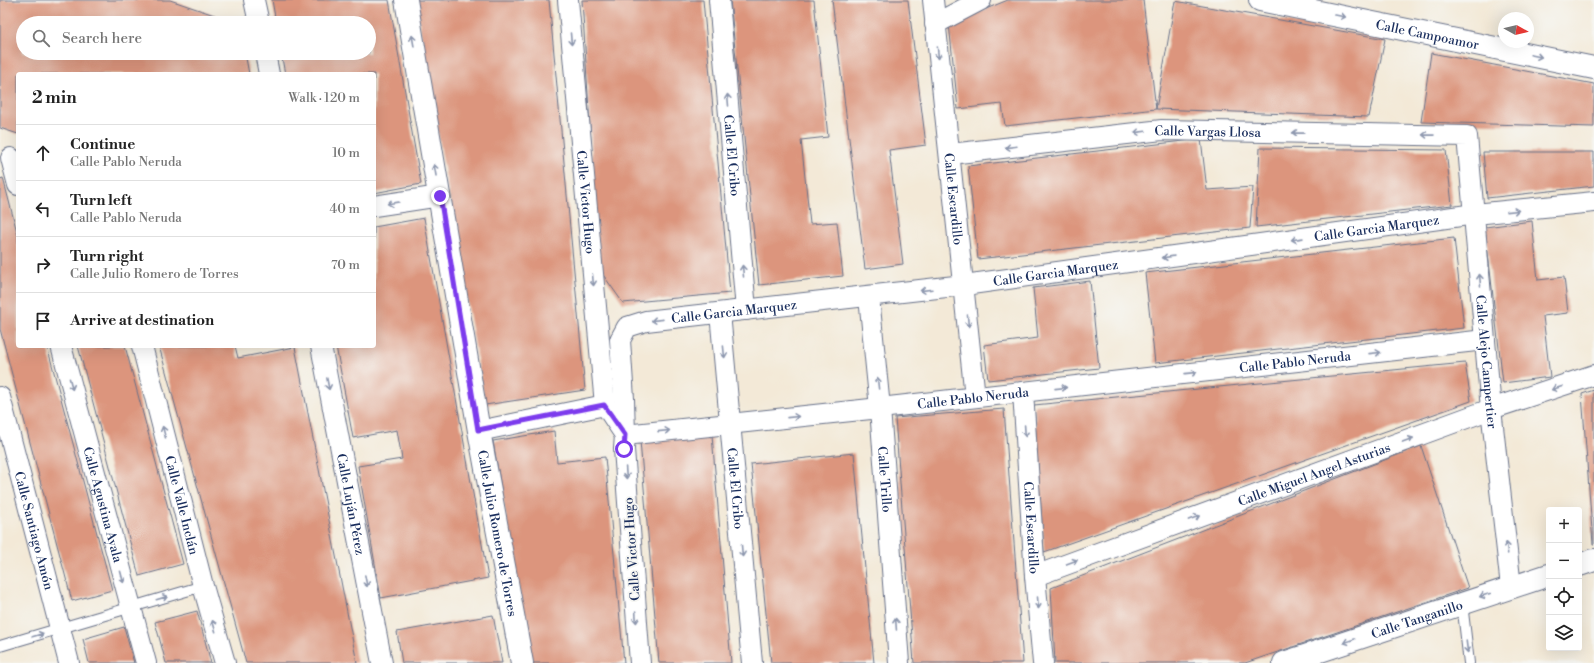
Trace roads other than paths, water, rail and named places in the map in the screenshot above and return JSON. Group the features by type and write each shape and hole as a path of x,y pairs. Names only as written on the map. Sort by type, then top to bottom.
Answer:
{"street":[{"path":"254,0 257,16"},
{"name":"Calle Julio Romero de Torres","path":"406,0 478,430 522,663"},
{"name":"Calle Victor Hugo","path":"568,0 604,405"},
{"name":"Calle El Cribo","path":"719,0 746,310"},
{"name":"Calle Escardillo","path":"933,0 975,397"},
{"path":"935,24 981,0"},
{"name":"Calle Campoamor","path":"1260,0 1288,3 1594,68"},
{"path":"266,60 269,72"},
{"name":"Calle Vargas Llosa","path":"950,154 1162,130 1467,136"},
{"name":"Calle Alejo Campertier","path":"1467,136 1491,410 1511,587"},
{"path":"10,158 16,179"},
{"path":"376,206 440,196"},
{"name":"Calle Garcia Marquez","path":"625,435 620,340 627,326 646,321 869,297 1475,214 1594,202"},
{"name":"Calle Trillo","path":"869,297 880,408 899,663"},
{"name":"Calle El Cribo","path":"720,313 752,663"},
{"name":"Calle Pablo Neruda","path":"625,435 1485,340"},
{"name":"Calle Agustina Ayala","path":"62,348 146,663"},
{"name":"Calle Valle Inclán","path":"143,348 203,586 225,663"},
{"name":"Calle Luján Pérez","path":"321,348 382,663"},
{"name":"Calle Miguel Angel Asturias","path":"1035,576 1491,410 1594,375"},
{"name":"Calle Escardillo","path":"1023,392 1035,576 1043,663"},
{"name":"Calle Santiago Amón","path":"0,398 69,663"},
{"path":"478,430 604,405 625,435"},
{"name":"Calle Victor Hugo","path":"625,435 624,449 640,663"},
{"path":"1582,564 1594,560"},
{"name":"Calle Tanganillo","path":"1284,663 1546,576"}],"lane":[{"path":"0,646 203,586"},
{"path":"1462,603 1469,663"}]}
